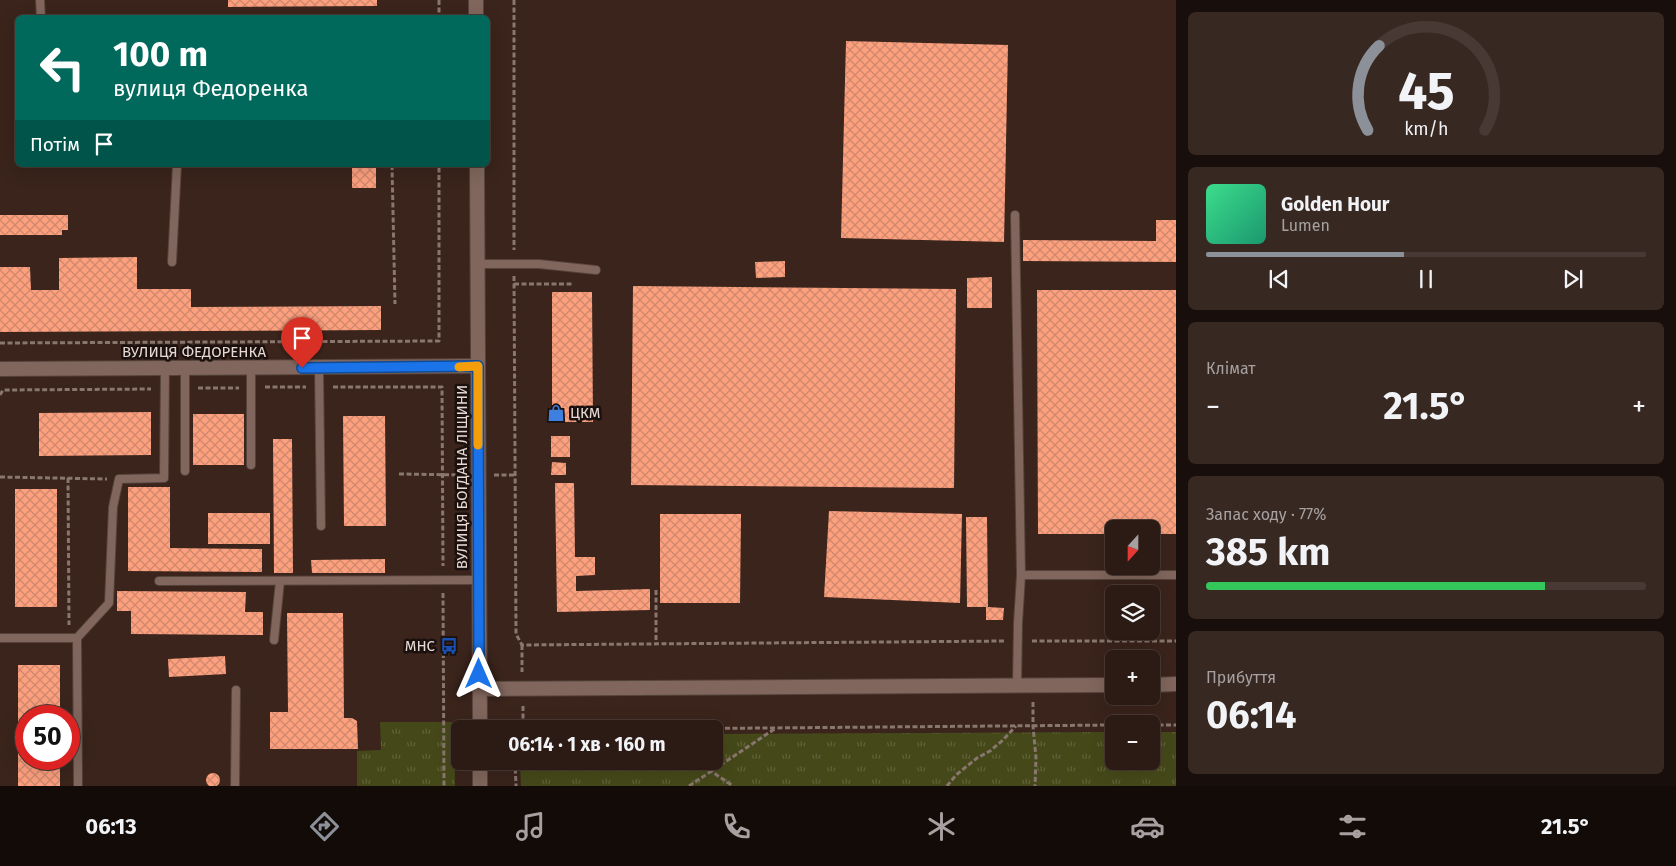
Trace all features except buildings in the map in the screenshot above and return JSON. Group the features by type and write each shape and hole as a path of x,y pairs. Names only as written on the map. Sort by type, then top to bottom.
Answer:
{"street":[{"path":"476,0 476,15"},
{"name":"ВУЛИЦЯ БОГДАНА ЛІЩИНИ","path":"477,167 480,720"},
{"name":"ВУЛИЦЯ ФЕДОРЕНКА","path":"0,369 478,366"},
{"path":"1160,685 1176,684"},
{"path":"479,689 1105,685"},
{"path":"480,770 480,786"}],"lane":[{"path":"40,0 41,15"},
{"path":"172,262 177,167"},
{"path":"1015,215 1021,575 1017,685"},
{"path":"477,264 539,264 596,270"},
{"path":"0,638 73,638 109,603 113,507 119,479 164,478 165,368"},
{"path":"184,471 185,368"},
{"path":"251,368 251,465"},
{"path":"319,368 321,526"},
{"path":"1021,575 1176,575"},
{"path":"159,581 478,580"},
{"path":"274,640 280,581"},
{"path":"73,638 78,786"},
{"path":"235,786 236,690"}],"path":[{"path":"439,0 439,15"},
{"path":"514,0 516,634 522,645 1005,641"},
{"path":"392,167 395,304"},
{"path":"0,343 439,341 439,167"},
{"path":"514,284 573,284"},
{"path":"0,395 2,390"},
{"path":"399,474 442,474"},
{"path":"0,476 119,479"},
{"path":"68,478 73,638"},
{"path":"656,590 656,644"},
{"path":"1025,641 1176,641"},
{"path":"1034,685 1035,786"},
{"path":"723,728 1105,725"},
{"path":"1160,725 1176,725"},
{"path":"947,786 956,775 996,746 1017,726"},
{"path":"689,786 776,728"},
{"path":"516,770 516,786"},
{"path":"710,771 733,786"}],"green space":[{"path":"380,722 451,722 451,770 455,770 455,786 357,786 357,751 381,750"},
{"path":"1105,732 1105,770 1160,770 1160,732 1176,732 1176,786 521,786 520,770 723,770 723,734"}],"slow traffic":[{"path":"459,367 478,366 478,445"}],"place":[{"name":"ЦКМ","path":"556,413"},
{"name":"МНС","path":"449,646"}],"route":[{"path":"302,368 478,366 479,674"}]}
